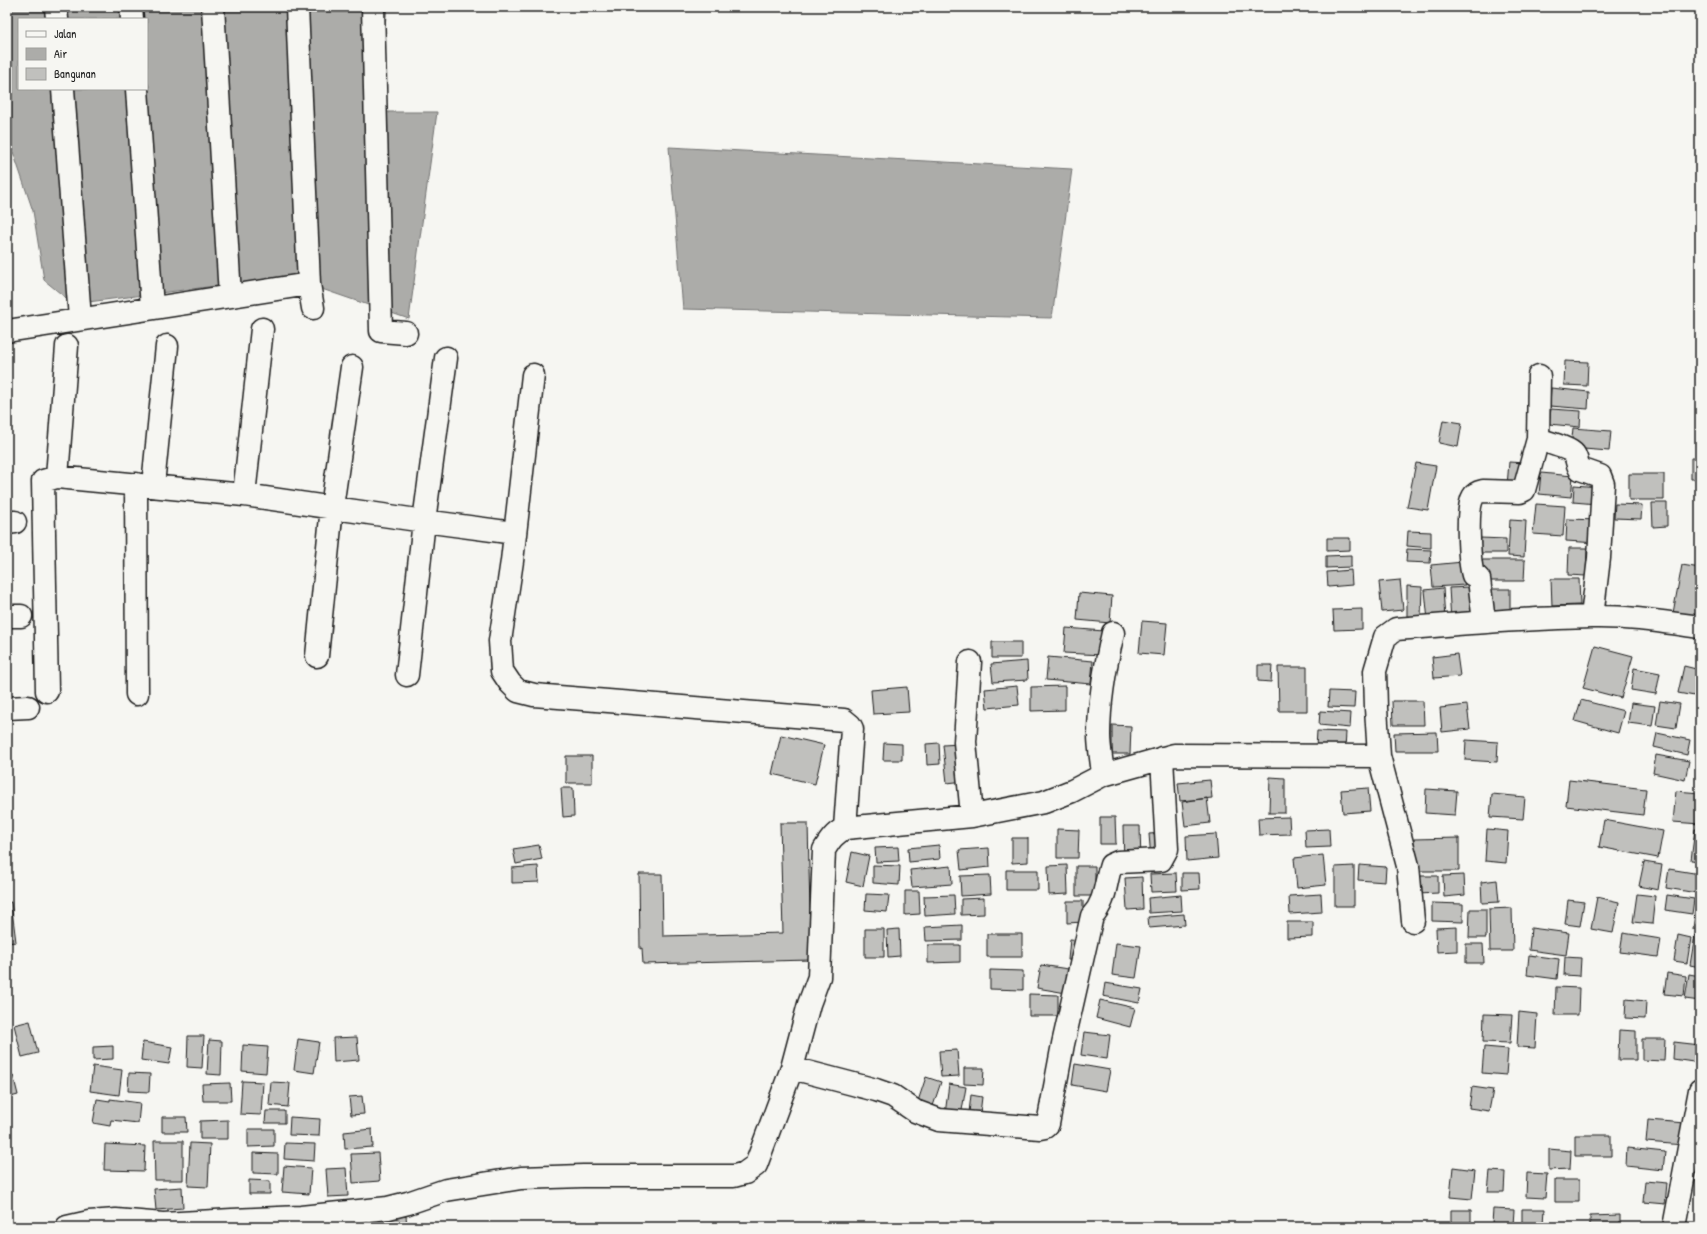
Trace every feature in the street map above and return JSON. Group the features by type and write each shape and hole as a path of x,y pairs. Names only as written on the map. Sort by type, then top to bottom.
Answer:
{"street":[{"path":"56,7 57,18"},
{"path":"131,7 132,18"},
{"path":"213,7 230,296"},
{"path":"297,7 310,284 313,308"},
{"path":"373,7 381,331 406,333"},
{"path":"63,90 80,319"},
{"path":"137,90 152,308"},
{"path":"7,331 310,284"},
{"path":"244,494 262,329"},
{"path":"57,477 67,346"},
{"path":"137,694 144,485 167,346"},
{"path":"407,675 424,521 446,358"},
{"path":"317,656 332,507 352,367"},
{"path":"533,375 515,533 500,641 502,671 510,683 518,691 534,695 844,720 852,729 845,828"},
{"path":"1484,622 1479,580 1473,575 1470,564 1470,506 1473,497 1477,492 1520,492 1524,490 1538,439 1540,376"},
{"path":"1538,439 1566,448 1574,454 1580,469 1600,476 1603,484 1599,558 1592,617"},
{"path":"47,691 43,481 57,477 244,494 515,533"},
{"path":"1413,921 1408,866 1379,756 1376,708 1376,671 1385,637 1396,630 1484,622 1592,617 1634,619 1700,627"},
{"path":"1103,775 1099,736 1100,702 1104,673 1113,633"},
{"path":"970,662 965,742 972,816"},
{"path":"66,1227 89,1222 116,1220 163,1224 301,1217 380,1209 408,1203 446,1190 521,1178 583,1176 734,1176 745,1173 756,1165 792,1068 809,1004 819,976 824,850 830,839 836,833 845,828 972,816 1044,802 1072,791 1103,775 1174,755 1379,756"},
{"path":"792,1068 876,1090 893,1096 915,1111 939,1120 1040,1128 1045,1127 1048,1124 1062,1044 1092,916 1097,911 1104,898 1111,865 1118,862 1161,860 1167,850 1162,758"},
{"path":"1674,1227 1692,1170 1700,1090"}],"water":[{"path":"7,7 387,7 376,112 437,112 409,319 287,277 88,302 66,298 44,280 33,211 7,134"},
{"path":"669,147 1072,169 1052,318 683,309"}],"building":[{"path":"1565,361 1588,362 1587,386 1564,385"},
{"path":"1551,388 1589,392 1588,409 1550,406"},
{"path":"1551,409 1581,411 1580,427 1549,424"},
{"path":"1443,420 1462,423 1458,447 1439,443"},
{"path":"1573,428 1611,431 1609,451 1571,448"},
{"path":"1691,458 1700,458 1700,479 1691,479"},
{"path":"1509,462 1525,463 1523,488 1507,486"},
{"path":"1416,463 1436,466 1428,510 1407,507"},
{"path":"1541,473 1573,476 1571,497 1539,494"},
{"path":"1629,474 1664,474 1664,500 1629,500"},
{"path":"1574,485 1599,487 1597,504 1573,502"},
{"path":"1652,503 1667,503 1667,526 1653,527"},
{"path":"1536,504 1565,506 1563,536 1533,534"},
{"path":"1615,504 1642,505 1641,519 1614,518"},
{"path":"1567,519 1598,520 1597,543 1566,541"},
{"path":"1510,520 1526,521 1524,557 1508,556"},
{"path":"1408,531 1431,532 1431,548 1407,546"},
{"path":"1327,538 1350,538 1350,550 1327,551"},
{"path":"1480,538 1506,539 1506,553 1479,553"},
{"path":"1569,548 1587,548 1586,576 1568,575"},
{"path":"1407,549 1431,550 1430,563 1406,562"},
{"path":"1351,555 1351,567 1326,568 1326,556"},
{"path":"1481,560 1525,560 1524,581 1480,581"},
{"path":"1463,562 1465,585 1433,587 1431,565"},
{"path":"1682,565 1700,568 1700,609 1698,609 1696,617 1673,613"},
{"path":"1351,570 1352,585 1328,587 1327,572"},
{"path":"1551,579 1579,579 1580,605 1552,606"},
{"path":"1400,580 1403,610 1382,612 1379,582"},
{"path":"1407,586 1422,587 1421,617 1407,617"},
{"path":"1469,587 1472,619 1451,621 1449,588"},
{"path":"1443,588 1445,620 1428,621 1425,590"},
{"path":"1490,589 1510,589 1510,616 1490,616"},
{"path":"1079,593 1112,596 1110,623 1077,620"},
{"path":"1362,609 1362,629 1334,630 1333,610"},
{"path":"1142,621 1167,623 1164,655 1139,653"},
{"path":"1066,628 1104,631 1102,655 1064,653"},
{"path":"992,642 1021,642 1021,658 992,658"},
{"path":"1595,646 1633,656 1621,698 1583,688"},
{"path":"1457,654 1460,676 1434,678 1432,657"},
{"path":"1048,657 1093,661 1091,684 1046,680"},
{"path":"1027,661 1028,680 993,682 991,664"},
{"path":"1258,665 1272,665 1271,682 1258,681"},
{"path":"1684,666 1700,670 1700,697 1678,693"},
{"path":"1278,667 1307,667 1307,711 1279,711"},
{"path":"1634,668 1660,673 1656,694 1631,690"},
{"path":"1017,686 1019,705 987,708 985,689"},
{"path":"1065,686 1065,710 1031,711 1031,687"},
{"path":"907,687 909,712 873,714 871,690"},
{"path":"1329,691 1355,692 1354,708 1328,707"},
{"path":"1581,700 1624,711 1618,733 1575,721"},
{"path":"1392,701 1423,701 1424,725 1393,725"},
{"path":"1660,701 1680,704 1676,728 1656,725"},
{"path":"1631,703 1655,706 1652,726 1628,723"},
{"path":"1467,705 1470,729 1442,732 1440,708"},
{"path":"1320,711 1351,713 1350,728 1319,725"},
{"path":"1112,725 1131,726 1130,754 1112,754"},
{"path":"1317,731 1346,732 1345,749 1316,747"},
{"path":"1437,732 1438,751 1395,751 1394,733"},
{"path":"1657,733 1690,740 1687,755 1654,747"},
{"path":"781,735 824,745 815,784 772,774"},
{"path":"1466,740 1498,742 1497,762 1465,760"},
{"path":"884,743 902,744 902,760 883,760"},
{"path":"939,743 940,764 927,765 926,744"},
{"path":"959,744 964,781 947,783 943,745"},
{"path":"1656,755 1689,761 1685,780 1653,773"},
{"path":"566,756 592,756 592,783 566,783"},
{"path":"1270,777 1285,778 1285,813 1269,813"},
{"path":"1210,780 1212,798 1180,801 1178,783"},
{"path":"1569,780 1646,789 1643,815 1566,806"},
{"path":"561,788 573,788 574,816 563,817"},
{"path":"1368,788 1370,811 1343,813 1341,790"},
{"path":"1426,789 1457,791 1455,815 1425,813"},
{"path":"1676,791 1700,793 1700,824 1673,822"},
{"path":"1492,794 1525,797 1523,819 1490,817"},
{"path":"1207,798 1210,823 1185,826 1182,802"},
{"path":"1100,817 1115,817 1116,844 1100,844"},
{"path":"1289,817 1290,834 1259,835 1258,818"},
{"path":"1604,820 1663,831 1658,858 1599,847"},
{"path":"780,823 808,823 811,960 643,964 642,948 640,949 639,874 662,874 663,936 783,933"},
{"path":"1123,826 1140,826 1141,863 1124,863"},
{"path":"1057,829 1079,830 1078,858 1057,858"},
{"path":"1329,829 1330,847 1306,848 1305,830"},
{"path":"1487,829 1508,831 1506,863 1485,861"},
{"path":"1695,829 1700,830 1700,861 1691,860"},
{"path":"1164,833 1166,870 1152,871 1149,834"},
{"path":"1216,834 1218,858 1187,861 1186,836"},
{"path":"1012,838 1028,838 1028,862 1012,863"},
{"path":"1459,838 1459,871 1414,871 1414,839"},
{"path":"539,845 542,859 516,864 513,849"},
{"path":"939,845 940,859 909,862 908,848"},
{"path":"898,847 899,861 876,862 875,848"},
{"path":"989,848 990,867 961,870 959,850"},
{"path":"852,852 869,856 863,886 846,882"},
{"path":"1323,855 1326,885 1297,888 1294,858"},
{"path":"1644,862 1662,865 1658,890 1639,886"},
{"path":"873,865 900,866 899,885 873,883"},
{"path":"1067,865 1068,894 1049,895 1048,866"},
{"path":"1359,865 1386,867 1385,882 1358,880"},
{"path":"538,866 539,882 512,883 512,868"},
{"path":"951,866 952,884 912,887 910,870"},
{"path":"1076,866 1095,866 1095,896 1076,896"},
{"path":"1354,866 1354,906 1335,906 1335,867"},
{"path":"1669,869 1700,874 1697,893 1666,888"},
{"path":"1006,870 1038,870 1038,890 1006,890"},
{"path":"1176,873 1177,891 1151,892 1150,874"},
{"path":"1182,873 1199,873 1200,889 1182,890"},
{"path":"990,875 991,894 961,896 960,876"},
{"path":"1464,875 1465,895 1444,897 1443,876"},
{"path":"1418,876 1438,876 1438,893 1418,894"},
{"path":"1142,877 1143,909 1127,910 1125,878"},
{"path":"1497,880 1499,902 1482,903 1481,882"},
{"path":"905,891 919,891 920,914 905,915"},
{"path":"866,894 889,895 887,912 865,910"},
{"path":"1321,894 1322,912 1290,914 1289,896"},
{"path":"1637,894 1655,896 1652,924 1633,922"},
{"path":"954,895 955,914 925,916 924,896"},
{"path":"1181,895 1182,911 1149,913 1148,898"},
{"path":"1667,895 1694,899 1692,914 1665,910"},
{"path":"1597,897 1619,902 1613,933 1591,929"},
{"path":"984,898 984,914 961,915 961,899"},
{"path":"1568,900 1584,902 1580,926 1565,924"},
{"path":"1067,901 1083,901 1083,922 1067,923"},
{"path":"11,902 16,942 7,943 7,903"},
{"path":"1432,903 1463,904 1463,922 1432,921"},
{"path":"1512,908 1513,951 1490,951 1489,909"},
{"path":"1470,909 1486,909 1486,938 1469,938"},
{"path":"1695,913 1700,914 1700,930 1693,929"},
{"path":"1184,914 1185,925 1149,928 1148,917"},
{"path":"1287,922 1313,922 1313,937 1287,938"},
{"path":"962,925 962,940 926,941 925,927"},
{"path":"1457,927 1457,951 1437,952 1436,928"},
{"path":"1531,928 1569,933 1566,955 1529,950"},
{"path":"865,929 884,929 884,957 865,957"},
{"path":"899,929 900,956 888,957 887,930"},
{"path":"1623,933 1661,939 1658,957 1620,952"},
{"path":"987,934 1022,934 1022,957 987,957"},
{"path":"1678,935 1691,938 1687,963 1674,961"},
{"path":"1695,935 1700,936 1700,967 1690,965"},
{"path":"1070,939 1091,941 1089,962 1068,960"},
{"path":"1116,943 1141,946 1136,978 1112,975"},
{"path":"1466,944 1483,944 1484,963 1466,963"},
{"path":"928,945 960,945 960,962 928,963"},
{"path":"1529,955 1559,959 1557,979 1527,975"},
{"path":"1565,957 1581,958 1580,976 1564,975"},
{"path":"1041,965 1075,970 1072,994 1037,988"},
{"path":"990,970 1023,971 1023,990 990,989"},
{"path":"1667,973 1686,976 1684,996 1664,994"},
{"path":"1689,974 1700,976 1700,1001 1685,999"},
{"path":"1105,983 1142,989 1139,1003 1103,996"},
{"path":"1556,987 1579,988 1578,1015 1555,1015"},
{"path":"1029,994 1058,995 1058,1016 1029,1016"},
{"path":"1626,999 1646,1001 1645,1019 1625,1018"},
{"path":"1100,1000 1135,1008 1130,1027 1096,1018"},
{"path":"1519,1012 1537,1014 1535,1048 1517,1047"},
{"path":"1484,1014 1512,1015 1510,1043 1483,1042"},
{"path":"30,1021 38,1053 22,1057 14,1025"},
{"path":"1619,1030 1636,1031 1636,1060 1618,1060"},
{"path":"1084,1032 1110,1035 1107,1059 1081,1055"},
{"path":"188,1036 204,1036 202,1068 187,1067"},
{"path":"357,1037 359,1060 334,1062 333,1038"},
{"path":"298,1039 319,1042 314,1073 294,1070"},
{"path":"1642,1039 1665,1039 1664,1061 1642,1060"},
{"path":"209,1040 222,1041 221,1075 207,1074"},
{"path":"143,1042 172,1047 169,1064 141,1060"},
{"path":"1674,1042 1700,1045 1700,1063 1673,1059"},
{"path":"243,1045 268,1047 266,1073 242,1071"},
{"path":"113,1046 113,1059 93,1060 93,1047"},
{"path":"1484,1047 1508,1049 1506,1075 1482,1073"},
{"path":"957,1050 959,1076 941,1077 939,1051"},
{"path":"1075,1064 1110,1070 1106,1091 1072,1085"},
{"path":"93,1066 122,1070 119,1095 90,1091"},
{"path":"964,1068 984,1068 983,1085 964,1084"},
{"path":"129,1073 150,1074 149,1092 128,1091"},
{"path":"13,1075 18,1095 7,1098 7,1077"},
{"path":"926,1077 941,1082 933,1106 918,1101"},
{"path":"242,1081 263,1082 261,1115 240,1114"},
{"path":"271,1082 290,1083 288,1107 269,1105"},
{"path":"230,1083 231,1101 203,1101 202,1084"},
{"path":"949,1084 966,1087 961,1116 945,1114"},
{"path":"1472,1087 1493,1090 1489,1111 1469,1108"},
{"path":"971,1095 982,1097 979,1122 968,1121"},
{"path":"362,1096 364,1114 351,1115 349,1097"},
{"path":"97,1099 110,1101 110,1099 140,1103 138,1123 111,1120 110,1126 93,1123"},
{"path":"266,1111 285,1111 285,1123 265,1123"},
{"path":"162,1117 186,1117 187,1132 162,1132"},
{"path":"290,1117 320,1119 319,1136 289,1135"},
{"path":"228,1120 228,1139 200,1139 200,1121"},
{"path":"1648,1120 1685,1123 1684,1145 1646,1142"},
{"path":"248,1129 274,1129 274,1146 248,1147"},
{"path":"372,1129 373,1147 345,1149 344,1132"},
{"path":"1575,1135 1611,1135 1611,1156 1575,1156"},
{"path":"154,1141 183,1141 183,1180 155,1180"},
{"path":"190,1143 210,1144 208,1187 188,1186"},
{"path":"285,1143 315,1144 314,1161 284,1159"},
{"path":"105,1144 145,1146 144,1171 104,1170"},
{"path":"1627,1148 1665,1152 1663,1170 1626,1166"},
{"path":"1549,1149 1571,1151 1570,1169 1549,1170"},
{"path":"253,1153 278,1154 278,1174 253,1173"},
{"path":"378,1153 380,1181 353,1183 351,1154"},
{"path":"284,1166 311,1168 309,1194 282,1192"},
{"path":"1453,1167 1475,1170 1472,1199 1450,1197"},
{"path":"346,1168 348,1196 328,1197 326,1169"},
{"path":"1490,1171 1505,1172 1504,1192 1488,1192"},
{"path":"1527,1173 1547,1174 1545,1198 1526,1197"},
{"path":"249,1180 270,1181 270,1194 249,1194"},
{"path":"1555,1180 1579,1180 1579,1202 1555,1202"},
{"path":"1645,1181 1667,1183 1665,1204 1643,1202"},
{"path":"182,1187 183,1208 156,1210 154,1189"},
{"path":"1493,1209 1514,1210 1513,1225 1492,1223"},
{"path":"1522,1209 1545,1209 1544,1224 1522,1223"},
{"path":"1451,1210 1471,1210 1471,1222 1451,1222"},
{"path":"380,1212 381,1227 348,1227 347,1215"},
{"path":"1620,1215 1620,1227 1590,1227 1590,1216"},
{"path":"406,1216 407,1227 384,1227 383,1218"},
{"path":"344,1221 344,1227 326,1227 325,1222"}]}
